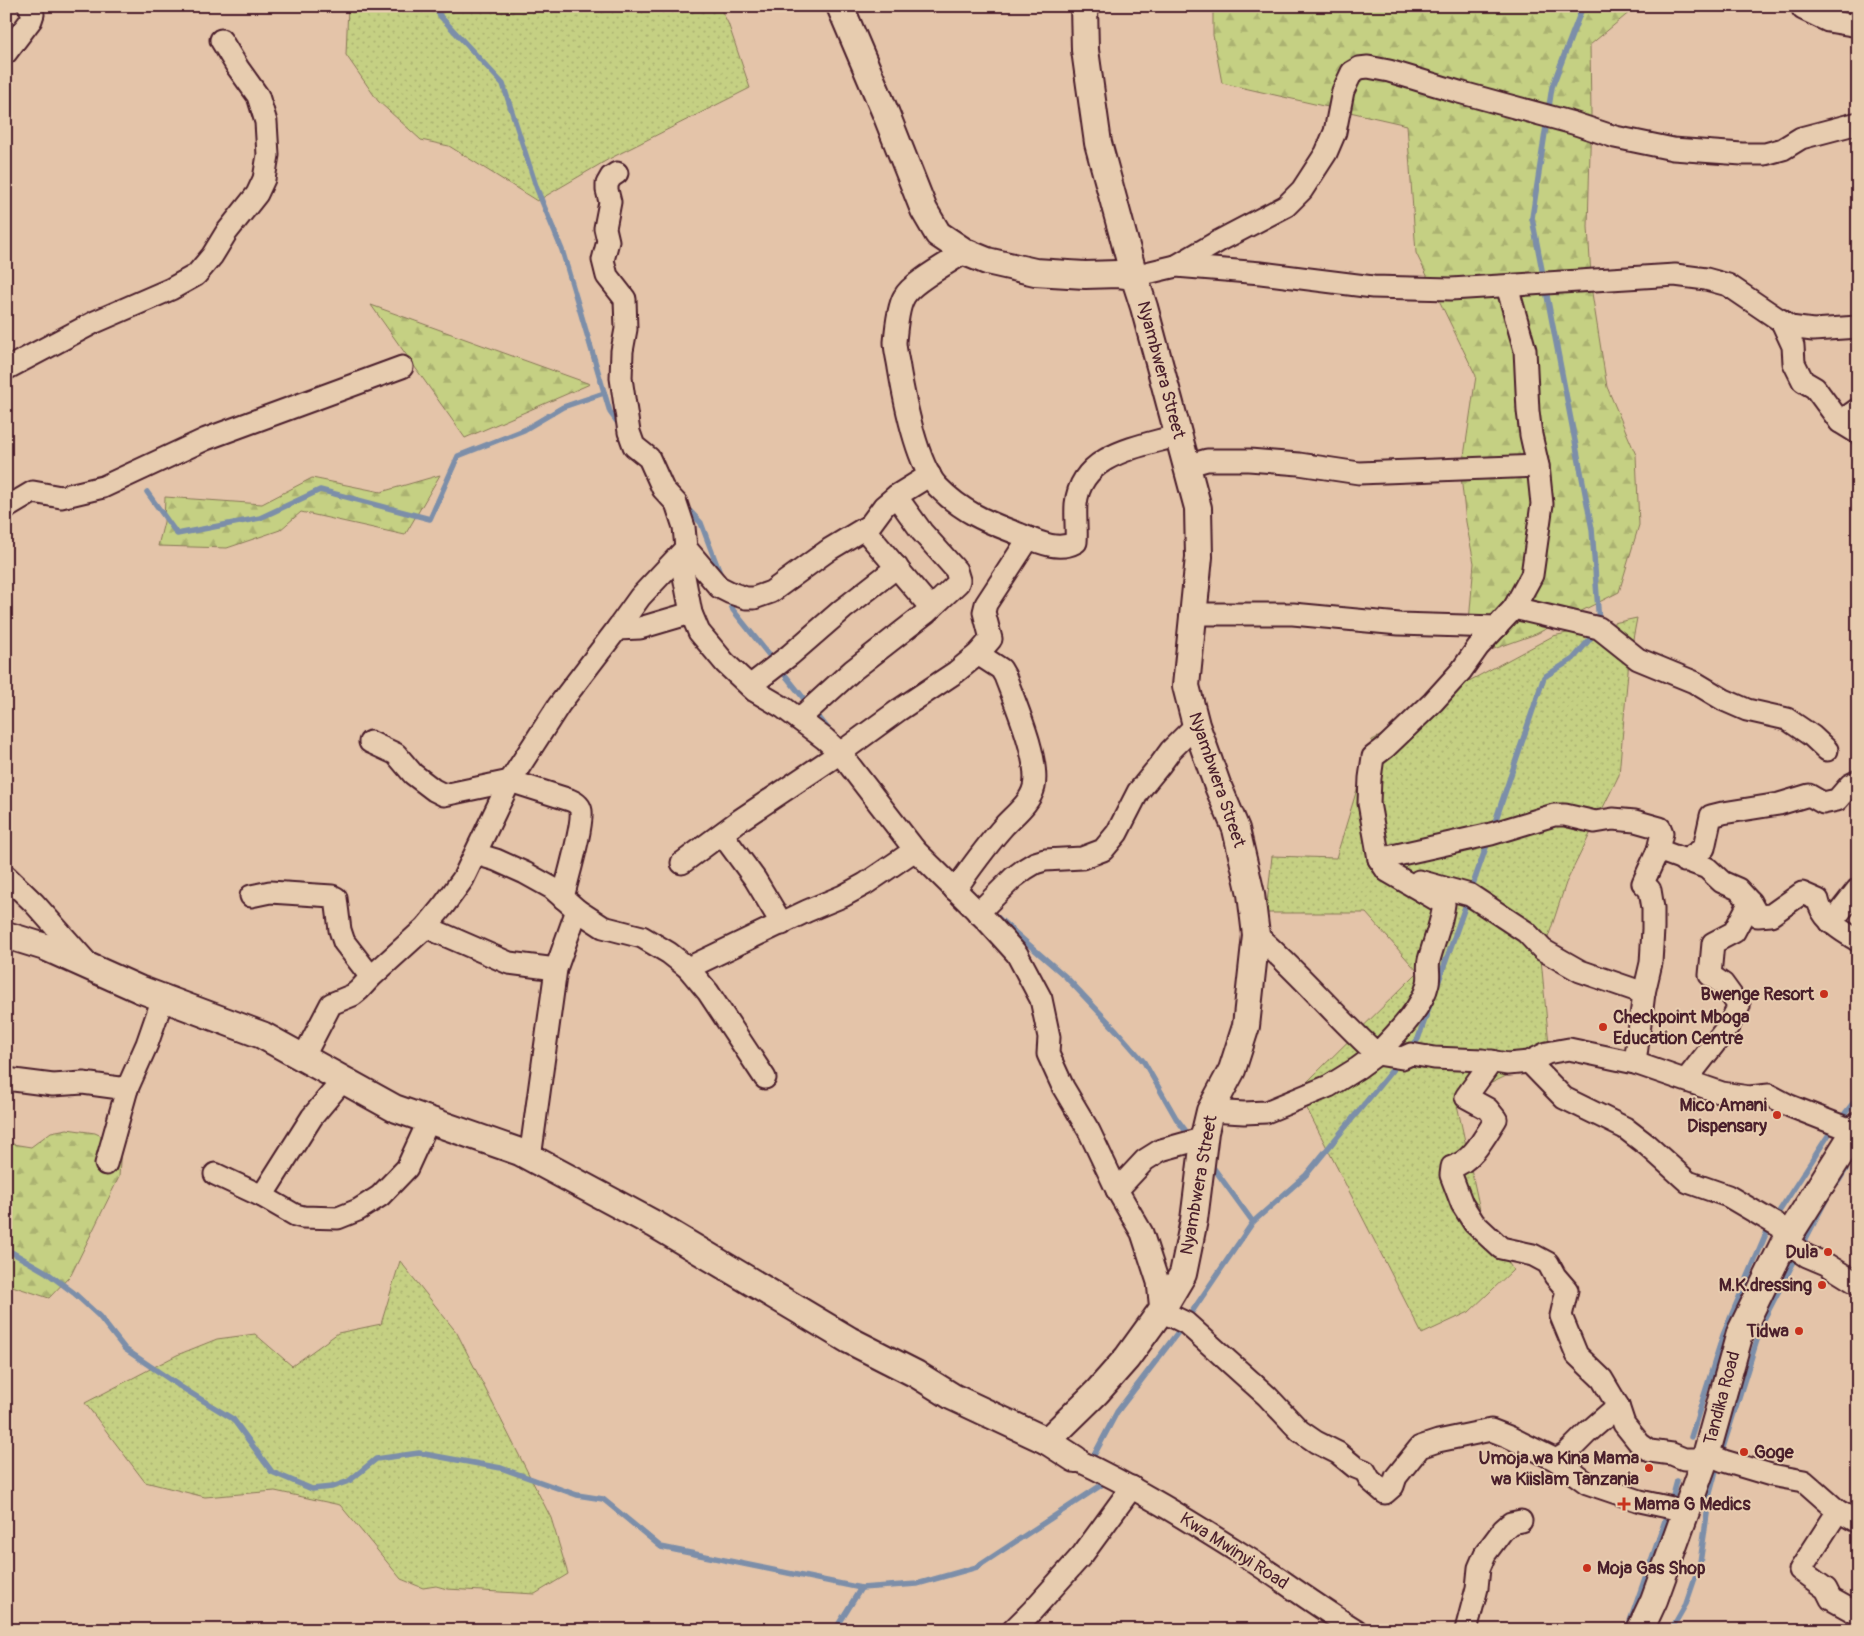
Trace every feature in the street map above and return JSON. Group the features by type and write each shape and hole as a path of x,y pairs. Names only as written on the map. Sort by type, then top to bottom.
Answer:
{"street":[{"path":"6,53 32,20 33,14 29,6"},
{"path":"840,6 924,210 938,234 965,252 987,261 1035,272 1134,276 1176,266 1286,206 1302,190 1326,153 1335,132 1343,91 1352,72 1359,68 1368,67 1389,72 1573,123 1614,137 1673,149 1765,154 1783,149 1802,138 1858,123"},
{"name":"Nyambwera Street","path":"1047,1441 1097,1392 1127,1358 1162,1311 1183,1274 1194,1220 1204,1138 1210,1111 1232,1070 1246,1026 1256,935 1252,894 1236,830 1196,725 1186,686 1199,557 1198,508 1098,143 1084,50 1084,6"},
{"path":"1802,6 1803,9 1828,21 1858,26"},
{"path":"6,369 95,322 171,289 196,274 212,256 226,233 257,194 264,179 268,154 266,122 258,96 220,40"},
{"path":"617,173 611,177 607,184 610,202 605,228 608,241 603,260 607,276 625,299 626,329 622,351 621,378 629,432 634,446 649,458 663,489 676,503 684,527 683,551 691,613 700,632 725,663 750,686 825,739 840,753 915,850 1017,954 1041,998 1049,1037 1048,1054 1063,1087 1089,1131 1117,1190 1142,1233 1158,1282 1162,1311 1186,1323 1267,1396 1300,1431 1316,1442 1338,1453 1355,1467 1365,1471 1370,1480 1385,1493 1393,1486 1396,1477 1420,1447 1438,1441 1491,1430 1509,1436 1556,1460 1587,1483 1640,1501 1686,1511"},
{"path":"965,252 916,285 904,297 898,320 895,344 909,420 930,475 936,485 966,511 1029,538 1058,547 1067,547 1076,542 1076,504 1080,487 1094,466 1111,455 1179,435"},
{"path":"1176,266 1261,273 1373,287 1451,289 1675,275 1706,279 1728,285 1790,327 1814,330 1858,328"},
{"path":"1210,1111 1266,1112 1329,1086 1377,1054 1402,1028 1419,1004 1428,983 1428,962 1442,919 1444,904 1383,865 1369,803 1370,778 1373,757 1386,748 1433,702 1461,671 1478,647 1514,608 1532,575 1542,504 1538,466 1530,427 1524,350 1507,286"},
{"path":"1781,320 1793,346 1794,363 1803,381 1815,388 1849,427 1858,409"},
{"path":"6,508 34,492 61,497 102,486 206,439 402,367"},
{"path":"1186,466 1207,460 1249,460 1299,464 1359,473 1538,466"},
{"path":"683,551 723,590 746,598 754,598 771,592 824,552 864,529 873,522 875,516 884,506 896,496 930,475"},
{"path":"799,720 853,670 931,608 958,583 958,573 922,532 896,496"},
{"path":"864,529 931,608"},
{"path":"682,863 956,672 978,654 991,639 984,612 986,604 1029,538"},
{"path":"303,1058 330,1004 352,994 426,927 463,879 510,781 559,705 645,591 683,551"},
{"path":"750,686 790,656 843,609 897,567"},
{"path":"1514,608 1599,628 1638,659 1694,682 1724,700 1748,710 1787,719 1812,736 1827,750"},
{"path":"617,629 640,628 691,613"},
{"path":"1192,614 1293,614 1399,624 1497,628"},
{"path":"954,890 983,852 1029,799 1034,787 1035,771 1029,744 1005,676 1001,669 978,654"},
{"path":"978,913 1013,878 1034,863 1045,860 1082,858 1103,850 1117,833 1138,792 1171,750 1196,725"},
{"path":"370,742 396,754 413,774 444,795 510,781 570,800 577,804 581,811 570,904 556,969 530,1158"},
{"path":"1684,861 1704,848 1711,816 1723,812 1779,804 1810,795 1823,804 1837,800 1850,785 1858,781"},
{"path":"1383,865 1554,815 1565,815 1595,822 1613,819 1635,821 1660,828 1662,833 1658,850 1643,883 1650,890 1654,908 1651,963 1644,993 1635,1063"},
{"path":"722,834 755,878 782,924"},
{"path":"688,968 858,888 915,850"},
{"path":"1658,850 1707,868 1722,882 1738,889 1750,902 1758,916 1771,915 1802,893 1818,900 1820,911 1831,923 1858,941"},
{"path":"476,854 496,860 552,888 570,904 603,926 642,937 669,953 688,968 708,992 765,1078"},
{"path":"1383,865 1470,895 1526,932 1543,950 1580,971 1644,993"},
{"path":"6,876 34,903 90,966"},
{"path":"1831,923 1858,891"},
{"path":"251,896 270,892 332,896 336,898 340,930 344,942 371,977"},
{"path":"1686,1080 1728,1025 1739,1006 1723,984 1710,975 1713,943 1734,932 1750,902"},
{"path":"426,927 509,963 556,969"},
{"path":"6,935 45,947 139,989 262,1035 394,1108 520,1152 656,1225 849,1340 916,1374 953,1397 1047,1441 1075,1459"},
{"path":"1256,935 1282,957 1319,998 1377,1054 1402,1058 1411,1054 1434,1058 1492,1061 1508,1064 1529,1062 1547,1053 1569,1049 1635,1063 1722,1093 1749,1097 1769,1095 1790,1106 1856,1129"},
{"path":"106,1164 127,1089 147,1044 163,998"},
{"path":"1492,1061 1466,1097 1488,1109 1496,1119 1479,1145 1461,1165 1452,1166 1451,1175 1462,1204 1474,1224 1501,1248 1533,1255 1548,1264 1567,1290 1561,1316 1577,1355 1602,1379 1618,1406 1624,1424 1640,1444 1650,1451 1672,1454 1684,1459 1706,1456 1771,1475 1804,1481 1838,1511 1858,1522"},
{"path":"1529,1062 1564,1098 1625,1128 1688,1182 1728,1196 1788,1237 1807,1256 1826,1264 1858,1284"},
{"path":"6,1079 52,1085 83,1083 127,1089"},
{"path":"262,1196 312,1117 343,1080"},
{"path":"215,1174 262,1196 295,1215 338,1218 358,1210 380,1196 407,1168 429,1120"},
{"name":"Tandika Road","path":"1640,1630 1654,1600 1706,1456 1740,1333 1788,1237 1856,1129"},
{"path":"1117,1190 1145,1160 1161,1150 1204,1138"},
{"path":"1556,1460 1566,1454 1618,1406"},
{"name":"Kwa Mwinyi Road","path":"1075,1459 1132,1487 1252,1560 1356,1630"},
{"path":"1012,1630 1032,1612 1083,1554 1132,1487"},
{"path":"1838,1511 1800,1570 1826,1589 1831,1599 1858,1614"},
{"path":"1466,1630 1477,1588 1479,1568 1485,1554 1503,1530 1511,1523 1521,1521"}],"green space":[{"path":"348,6 719,6 728,23 750,88 609,159 537,201 449,146 421,140 378,101 346,55"},
{"path":"1213,6 1637,6 1590,45 1591,113 1588,227 1592,293 1607,387 1636,455 1639,525 1619,592 1536,634 1491,650 1469,622 1474,563 1466,522 1461,476 1476,376 1416,253 1407,125 1222,83 1213,35"},
{"path":"371,305 590,384 465,438"},
{"path":"440,475 405,535 301,512 280,530 227,548 158,546 164,522 165,497 262,504 312,478 381,492"},
{"path":"1637,618 1629,660 1619,775 1566,883 1541,959 1550,1055 1456,1100 1482,1219 1513,1270 1469,1312 1422,1334 1298,1091 1418,972 1366,913 1266,913 1272,856 1336,858 1372,740 1422,715 1469,681 1553,636"},
{"path":"67,1129 95,1133 121,1145 119,1177 71,1275 49,1298 6,1284 6,1143 31,1147 51,1132"},
{"path":"400,1261 457,1333 551,1518 568,1574 535,1594 447,1589 436,1586 423,1588 401,1579 340,1505 275,1491 205,1497 145,1482 85,1403 177,1355 217,1339 255,1334 292,1366 338,1333 381,1324"}],"waterway":[{"path":"434,6 441,17 503,84 537,189 562,250 610,412 621,427"},
{"path":"1583,6 1552,87 1532,218 1592,529 1599,623"},
{"path":"147,492 177,534 260,518 320,490 430,519 458,456 524,430 563,407 604,393"},
{"path":"686,507 701,523 721,576"},
{"path":"728,597 733,610 829,730"},
{"path":"1493,828 1544,677 1573,659 1595,633"},
{"path":"1437,986 1489,839"},
{"path":"995,915 1066,977 1117,1031 1144,1062 1176,1118 1191,1138"},
{"path":"1409,1050 1418,1039 1431,1002"},
{"path":"1187,1319 1253,1222 1306,1175 1398,1063"},
{"path":"1839,1121 1858,1097"},
{"path":"1691,1437 1723,1335 1769,1227 1833,1128"},
{"path":"1210,1163 1253,1222"},
{"path":"1838,1182 1846,1169"},
{"path":"1721,1454 1763,1321 1827,1198"},
{"path":"6,1249 46,1272 74,1293 99,1316 125,1349 233,1419 272,1472 312,1489 332,1487 349,1481 376,1459 419,1453 501,1468 577,1495 603,1499 661,1547 861,1588 917,1584 977,1567 1106,1482 1104,1481"},
{"path":"1092,1459 1117,1412 1182,1327"},
{"path":"1671,1630 1686,1604 1700,1563 1710,1493 1718,1463"},
{"path":"1671,1503 1677,1481"},
{"path":"1627,1630 1668,1512"},
{"path":"835,1630 861,1588"}],"place":[{"name":"Bwenge Resort","path":"1824,994"},
{"name":"Checkpoint Mboga Education Centre","path":"1603,1027"},
{"name":"Mico Amani Dispensary","path":"1777,1115"},
{"name":"Dula","path":"1828,1252"},
{"name":"M.K.dressing","path":"1822,1285"},
{"name":"Tidwa","path":"1799,1331"},
{"name":"Goge","path":"1744,1452"},
{"name":"Umoja wa Kina Mama wa Kiislam Tanzania","path":"1649,1468"},
{"name":"Mama G Medics","path":"1624,1504"},
{"name":"Moja Gas Shop","path":"1587,1568"}]}
